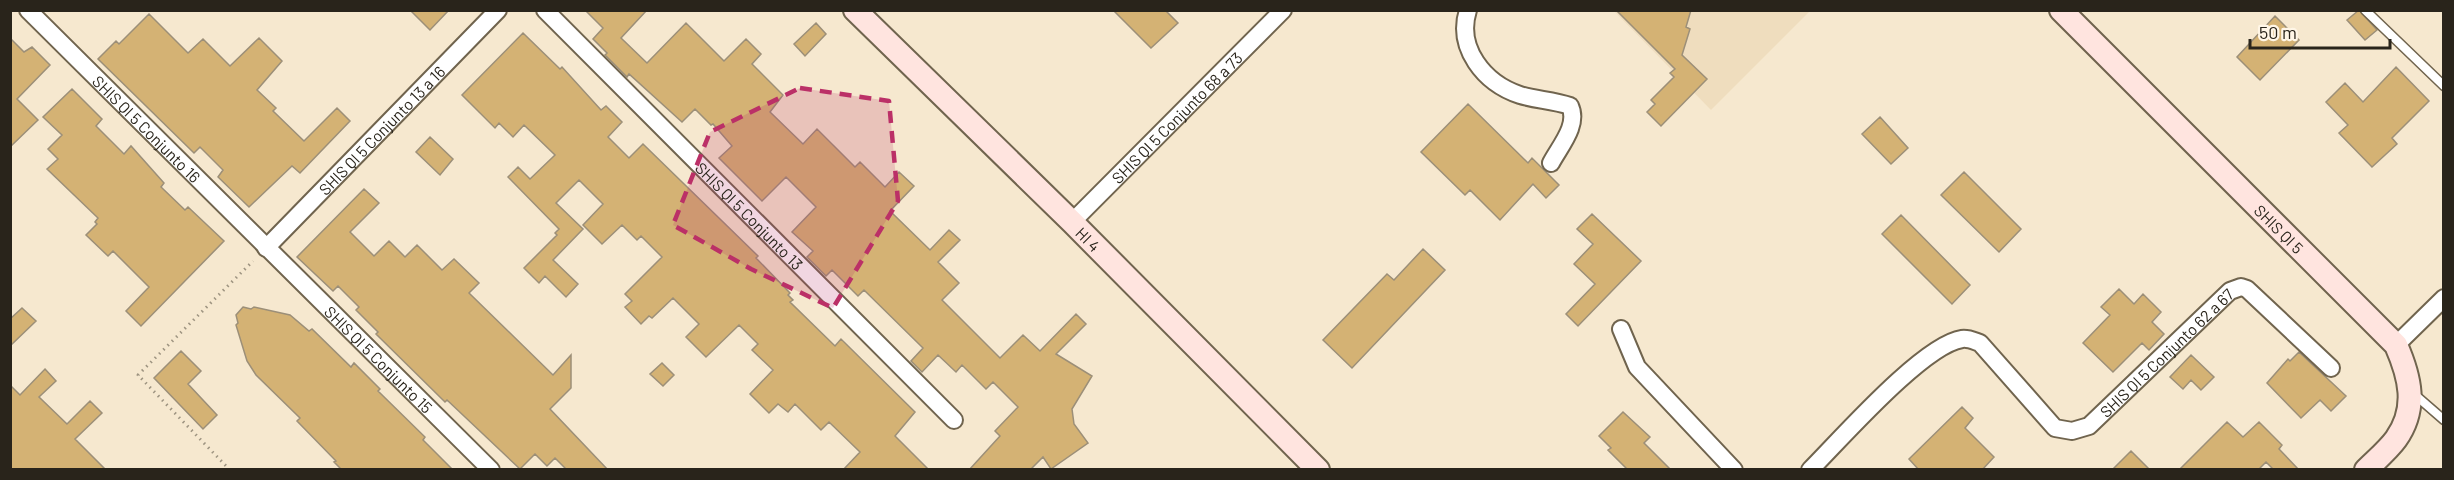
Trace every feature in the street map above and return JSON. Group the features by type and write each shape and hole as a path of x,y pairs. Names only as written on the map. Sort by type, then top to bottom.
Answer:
{"street":[{"name":"SHIS QI 5 Conjunto 16","path":"28,10 266,248"},
{"name":"SHIS QI 5 Conjunto 13 a 16","path":"266,248 498,10"},
{"name":"SHIS QI 5 Conjunto 13","path":"545,10 954,420"},
{"name":"HI 4","path":"855,10 1072,222 1318,470"},
{"name":"SHIS QI 5 Conjunto 68 a 73","path":"1072,222 1283,10"},
{"path":"1468,10 1463,26 1466,44 1474,62 1494,82 1520,95 1570,106 1574,114 1574,122 1551,163"},
{"name":"SHIS QI 5","path":"2061,10 2396,345 2406,368 2411,392 2406,420 2396,439 2366,470"},
{"name":"SHIS QI 5 Conjunto 15","path":"266,248 491,470"},
{"name":"SHIS QI 5 Conjunto 62 a 67","path":"1810,470 1921,360 1948,343 1965,338 1980,344 2055,428 2072,431 2089,426 2230,291 2241,287 2247,289 2331,368"},
{"path":"2396,345 2444,298"},
{"path":"1621,329 1636,367 1734,470"}],"lane":[{"path":"2365,10 2444,86"},
{"path":"2411,392 2444,420"}],"path":[{"path":"230,470 138,375 266,248"}],"highlighted area":[{"path":"800,88 889,101 898,201 833,308 751,269 673,225 710,132"}],"shaded area":[{"path":"1614,11 1810,11 1711,110"}],"building":[{"path":"410,10 449,10 430,30"},
{"path":"585,10 647,10 621,38 647,63 686,23 724,61 746,39 761,54 752,64 783,95 770,112 803,144 817,129 855,167 860,162 885,187 899,172 914,186 890,211 930,250 949,230 960,240 938,262 959,283 942,300 1000,358 1023,335 1040,351 1076,314 1086,324 1056,354 1092,376 1072,409 1074,424 1088,443 1051,469 1043,457 1030,470 969,470 1000,436 995,431 1018,407 993,382 986,389 962,365 956,372 938,355 922,372 911,361 923,348 864,290 858,296 832,270 826,276 807,257 813,251 792,232 816,207 786,177 762,201 719,158 732,146 713,124 711,125 695,109 682,122 629,74 627,77 593,39 603,28"},
{"path":"1113,10 1165,10 1178,23 1151,48"},
{"path":"1616,10 1691,10 1686,27 1690,29 1682,55 1707,79 1661,126 1647,112 1655,104 1651,100 1674,77 1670,73 1675,69"},
{"path":"2359,10 2377,30 2365,40 2347,20"},
{"path":"149,14 188,53 203,39 230,66 259,38 282,61 257,90 276,108 273,111 304,141 337,108 350,121 300,173 292,166 249,207 218,177 223,170 200,147 194,153 98,59 116,41 119,44"},
{"path":"2275,16 2299,40 2260,80 2237,57"},
{"path":"816,23 826,34 805,56 794,44"},
{"path":"523,33 560,69 562,67 601,110 606,106 622,122 608,137 629,158 643,144 758,256 756,258 790,293 788,295 793,300 790,302 835,346 841,339 915,412 895,436 929,470 843,470 860,452 829,422 821,430 795,404 788,412 778,404 769,413 750,394 773,370 752,350 758,344 739,325 706,357 686,337 699,324 673,298 652,318 649,316 641,324 625,307 632,301 625,294 662,257 641,236 637,240 622,225 602,244 583,225 603,204 579,180 556,203 583,229 553,260 578,284 566,297 545,276 539,283 524,268 557,235 555,233 559,229 508,177 518,167 530,179 555,155 524,125 513,137 499,123 495,128 462,95"},
{"path":"10,38 24,52 32,47 50,65 17,99 38,120 10,147"},
{"path":"2396,67 2429,101 2392,138 2397,144 2372,167 2339,133 2348,125 2326,102 2345,83 2363,102"},
{"path":"72,89 102,119 96,126 124,154 131,146 164,183 161,187 185,210 188,207 224,241 141,326 126,311 149,287 113,251 108,256 86,235 97,224 95,222 98,218 47,169 58,159 48,149 62,135 43,117"},
{"path":"1468,104 1528,163 1532,158 1559,185 1546,198 1533,184 1500,220 1470,190 1465,195 1421,152"},
{"path":"1880,117 1908,148 1891,164 1862,134"},
{"path":"430,137 453,159 440,175 416,152"},
{"path":"1964,172 2021,229 1999,252 1941,195"},
{"path":"364,189 379,203 350,232 374,256 389,241 405,257 417,245 442,270 454,259 479,283 469,293 553,375 571,355 571,388 550,409 608,470 567,470 555,458 547,466 535,454 520,469 447,400 445,402 376,334 378,332 356,310 359,307 338,286 333,291 297,257"},
{"path":"1592,214 1641,261 1578,326 1566,314 1595,284 1574,264 1593,244 1577,229"},
{"path":"1901,215 1970,285 1952,304 1882,234"},
{"path":"1423,249 1445,270 1352,368 1323,340 1387,274 1394,280"},
{"path":"2119,289 2134,304 2143,294 2161,312 2152,322 2164,334 2149,350 2142,343 2113,372 2083,343 2110,315 2101,307"},
{"path":"243,307 251,309 254,307 290,315 309,331 312,329 351,367 354,363 380,389 378,391 425,437 423,440 453,470 342,470 297,421 300,418 256,375 247,361 236,325 238,323 236,315"},
{"path":"22,308 36,321 10,346 10,319"},
{"path":"181,351 201,371 188,384 217,415 203,429 154,378"},
{"path":"2299,352 2346,396 2331,411 2320,400 2301,418 2267,383 2288,359 2290,361"},
{"path":"2191,355 2214,377 2201,390 2191,380 2183,389 2170,377"},
{"path":"662,363 674,375 663,386 650,374"},
{"path":"45,369 56,381 39,397 67,424 90,401 102,413 75,439 106,470 10,470 10,385 20,395"},
{"path":"1962,407 1973,418 1965,428 1994,457 1982,470 1919,470 1909,459"},
{"path":"1623,412 1650,437 1644,443 1671,470 1628,470 1608,450 1611,448 1599,436"},
{"path":"2227,422 2243,437 2259,422 2282,445 2279,449 2299,470 2274,470 2266,462 2258,470 2179,470"},
{"path":"2131,451 2150,470 2112,470"}]}
